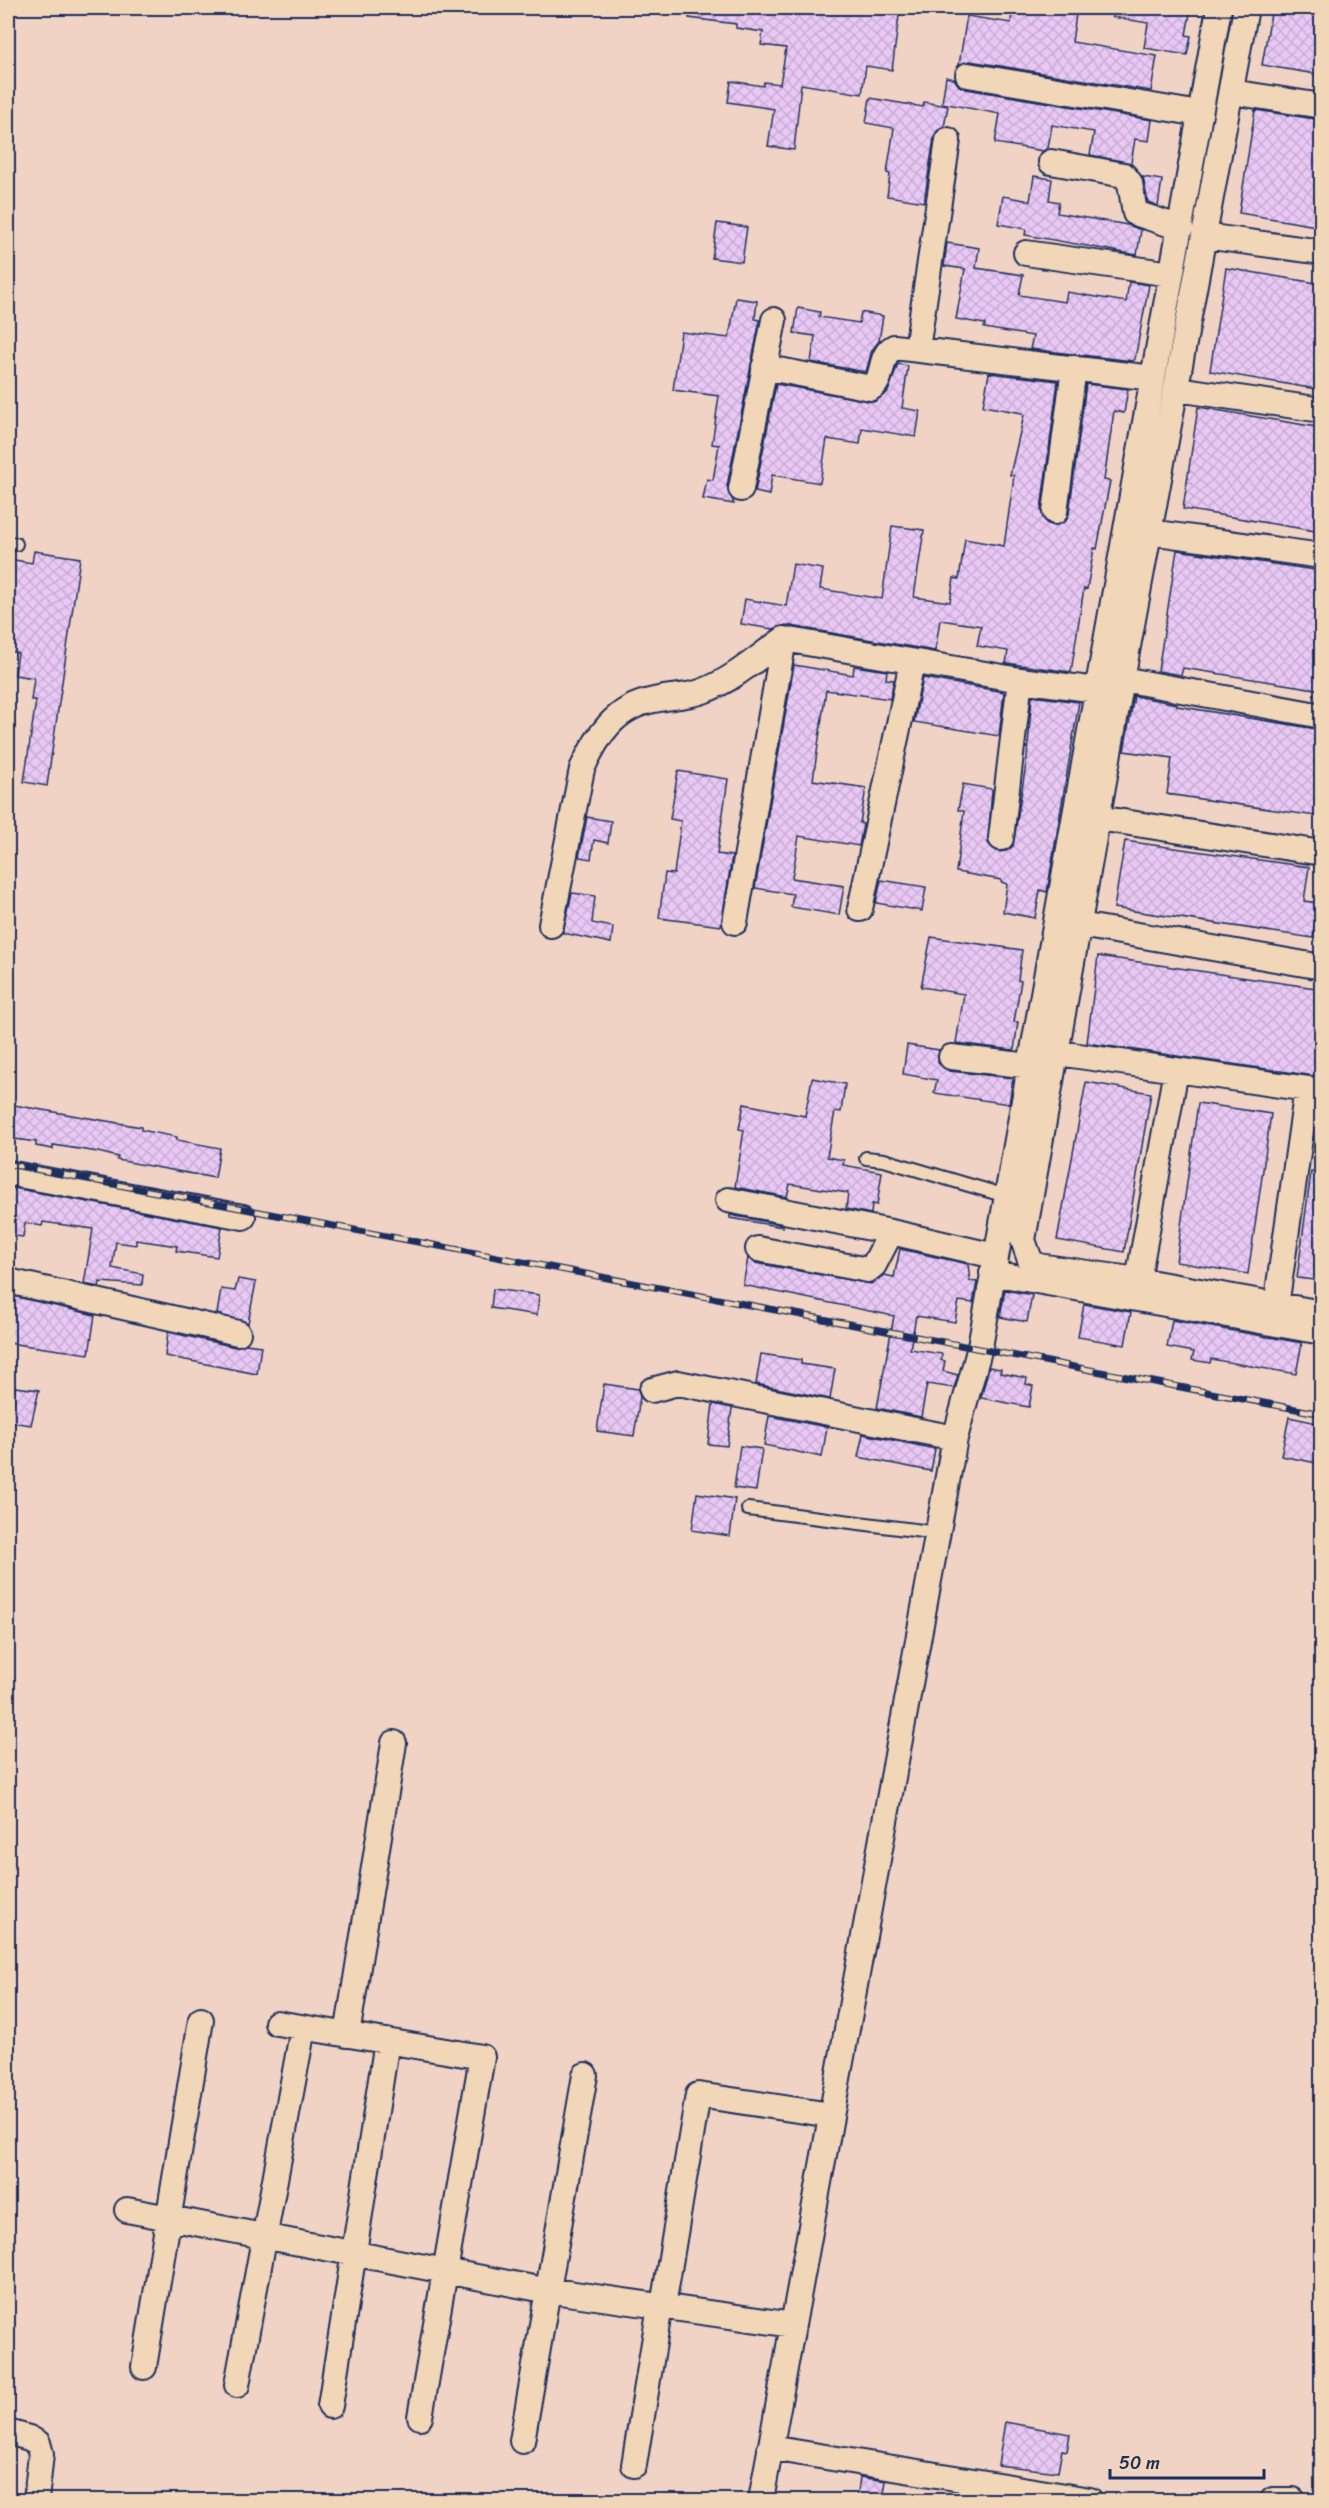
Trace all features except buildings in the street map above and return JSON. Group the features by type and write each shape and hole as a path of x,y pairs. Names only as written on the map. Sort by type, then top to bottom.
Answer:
{"street":[{"path":"761,2500 955,1438 980,1347 993,1265 1032,1065 1219,8"},
{"path":"1246,8 1122,679 1058,1053 1023,1240 1030,1260 1038,1266 1138,1280 1322,1313"},
{"path":"968,75 1200,114"},
{"path":"1231,92 1322,106"},
{"path":"917,349 948,140"},
{"path":"1051,162 1124,175 1130,183 1135,213 1181,228"},
{"path":"1204,237 1322,252"},
{"path":"1026,253 1171,274"},
{"path":"741,489 774,320"},
{"path":"764,367 871,388 876,385 884,357 891,348 917,349 1153,378"},
{"path":"1055,512 1074,368"},
{"path":"1177,389 1322,410"},
{"path":"1150,532 1322,556"},
{"path":"551,925 582,769 591,748 606,726 618,714 634,705 689,695 725,681 784,639 1020,680 1097,690"},
{"path":"735,922 784,639"},
{"path":"860,909 912,662"},
{"path":"1122,679 1322,716"},
{"path":"1002,838 1020,680"},
{"path":"1098,818 1322,853"},
{"path":"1080,925 1321,964"},
{"path":"1058,1053 1314,1090 1276,1306"},
{"path":"951,1057 1032,1065"},
{"path":"1138,1280 1176,1070"},
{"path":"8,1173 243,1217"},
{"path":"728,1200 891,1232 993,1265 1322,1332"},
{"path":"758,1249 867,1270 874,1265 891,1232"},
{"path":"8,1281 238,1333"},
{"path":"652,1390 678,1383 955,1438"},
{"path":"347,2035 394,1743"},
{"path":"144,2367 201,2020"},
{"path":"277,2023 482,2057 420,2417"},
{"path":"237,2385 303,2028"},
{"path":"330,2406 387,2041"},
{"path":"522,2441 585,2075"},
{"path":"634,2465 698,2095 831,2115"},
{"path":"127,2210 547,2290 793,2325"},
{"path":"8,2432 38,2443 41,2454 36,2500"},
{"path":"770,2448 1090,2500"},
{"path":"1273,2500 1293,2500"}],"lane":[{"path":"866,1158 884,1160 1006,1196"},
{"path":"748,1509 938,1533"}],"railway":[{"path":"8,1164 1322,1414"}]}
